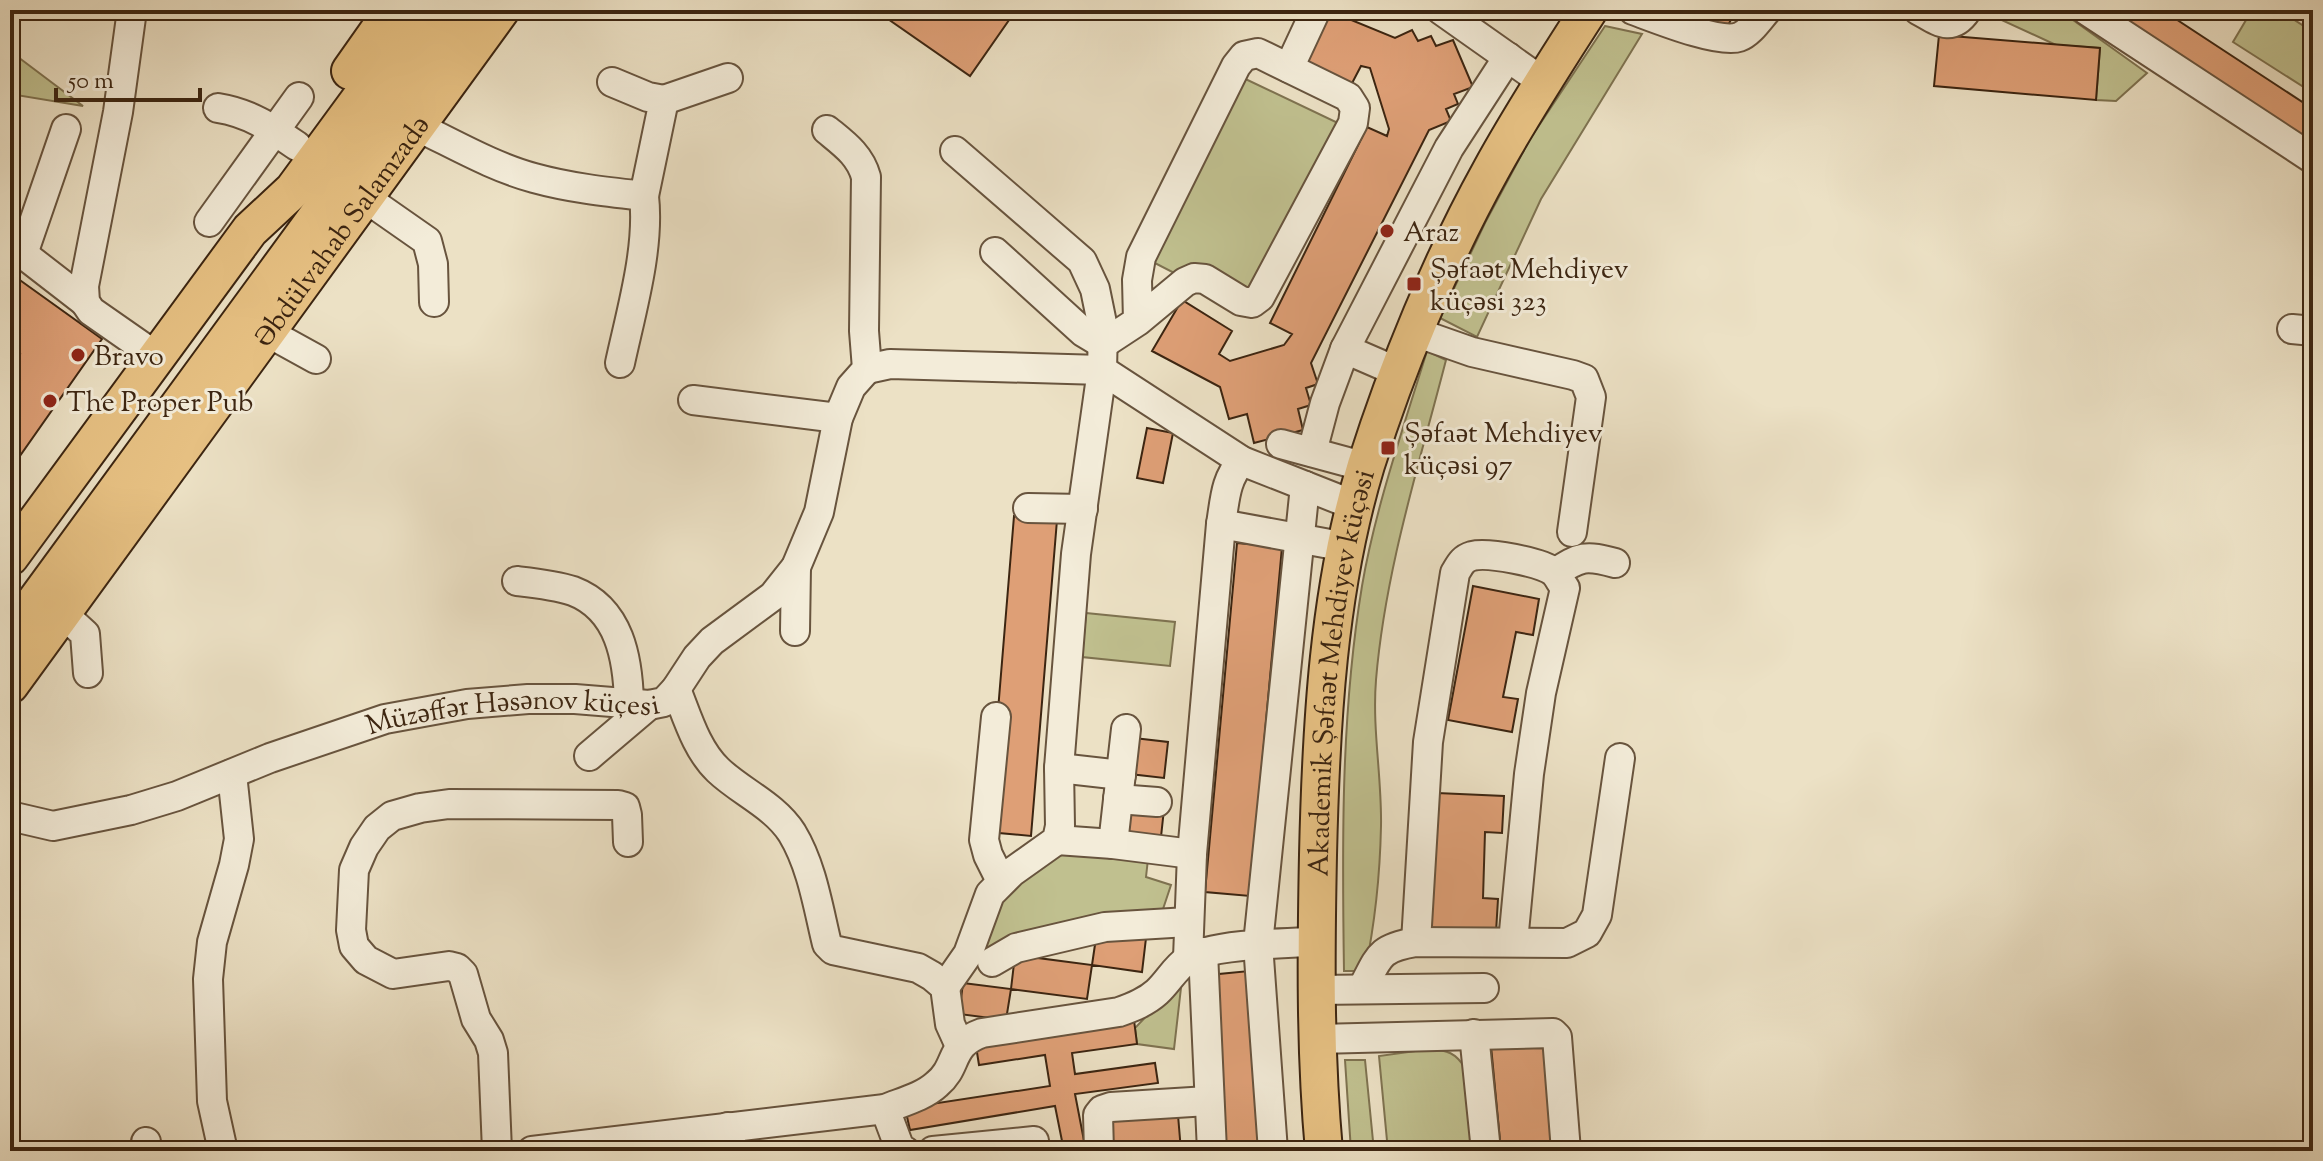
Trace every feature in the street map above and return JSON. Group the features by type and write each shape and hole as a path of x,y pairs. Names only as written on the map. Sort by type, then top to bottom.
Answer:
{"main road":[{"path":"250,230 272,181 286,138 393,10"},
{"path":"15,541 250,230 293,190 425,10"},
{"name":"Əbdülvahab Salamzadə","path":"10,636 468,10"},
{"name":"Əbdülvahab Salamzadə","path":"10,685 501,10"},
{"name":"Akademik Şəfaət Mehdiyev küçəsi","path":"1324,1151 1316,990 1323,734 1331,642 1346,547 1366,467 1398,372 1457,238 1490,171 1589,10"}],"street":[{"path":"85,302 84,286 118,112 132,10"},
{"path":"1289,68 1316,10"},
{"path":"1441,10 1543,82"},
{"path":"1648,12 1721,39 1738,38 1767,10"},
{"path":"1918,10 1944,24 1955,22 1967,10"},
{"path":"2086,10 2313,159"},
{"path":"827,130 855,154 866,177 864,331 867,369 890,364 1102,357 1138,321 1194,278 1205,279 1241,301 1252,303 1260,297 1353,123 1355,108 1348,97 1258,53 1244,56 1236,66 1141,257 1137,280 1138,321"},
{"path":"1312,452 1325,403 1345,349 1449,148 1508,57"},
{"path":"612,82 664,100 728,78"},
{"path":"209,222 286,138 299,97"},
{"path":"620,363 638,283 646,213 644,196 664,100"},
{"path":"218,108 240,112 286,138"},
{"path":"416,126 532,178 644,196"},
{"path":"66,129 16,250 85,302 91,311 157,357"},
{"path":"1449,148 1490,171"},
{"path":"955,151 1082,261 1095,289 1103,328 1102,357 1076,554 1059,768 1060,826 1057,840"},
{"path":"364,197 427,241 433,264 434,302"},
{"path":"995,252 1083,332 1102,357 1242,461 1356,506"},
{"path":"267,332 316,359"},
{"path":"1415,332 1472,352 1584,379 1591,397 1572,532"},
{"path":"1345,349 1398,372"},
{"name":"Müzəffər Həsənov küçesi","path":"10,816 53,826 131,810 385,719 467,704 528,699 639,704 664,702 712,641 773,596 796,567 819,512 838,418 851,387 867,369"},
{"path":"693,400 838,418"},
{"path":"1281,444 1366,467"},
{"path":"1212,1151 1196,955 1188,922 1221,524 1228,481 1242,461"},
{"path":"1273,1151 1258,944 1305,486"},
{"path":"1028,508 1083,509"},
{"path":"1221,524 1346,547"},
{"path":"1416,942 1428,742 1455,573 1462,560 1489,554 1541,566 1555,573 1565,588 1537,720 1529,774 1513,942"},
{"path":"1555,573 1573,560 1584,557 1615,563"},
{"path":"795,631 796,567"},
{"path":"517,581 571,590 585,597 607,617 620,639 639,704 589,756"},
{"path":"62,613 85,634 88,673"},
{"path":"676,689 704,754 717,770 777,815 792,834 810,875 827,944 833,950 918,968 932,976 945,987 950,1024 960,1046"},
{"path":"996,717 984,840 1001,881"},
{"path":"1113,844 1126,729"},
{"path":"1362,989 1379,957 1387,949 1416,942 1567,943 1587,933 1597,915 1620,758"},
{"path":"1059,768 1157,802"},
{"path":"223,1151 212,1101 208,979 212,942 239,839 232,774"},
{"path":"497,1151 493,1053 476,1019 463,974 449,966 393,974 366,960 354,946 351,930 354,870 377,828 392,816 449,804 618,805 625,807 628,842"},
{"path":"945,987 968,954 990,894 1001,881 1057,840 1192,854"},
{"path":"992,962 1016,948 1105,927 1188,922"},
{"path":"532,1151 731,1139 885,1109 925,1093 940,1083 960,1046 969,1038 982,1033 1119,1012 1141,1005 1196,955 1258,944 1316,942"},
{"path":"1316,990 1484,988"},
{"path":"1318,1039 1553,1033 1557,1037 1566,1151"},
{"path":"1474,1034 1486,1151"},
{"path":"1099,1151 1098,1115 1102,1110 1208,1101"},
{"path":"885,1109 900,1149 905,1151"},
{"path":"933,1151 1034,1141"}],"green space":[{"path":"1983,10 2059,10 2147,73 2116,101 2096,100 2100,48 2056,45"},
{"path":"2252,10 2279,10 2313,32 2313,93 2233,42"},
{"path":"1605,26 1642,34 1541,199 1477,337 1440,318 1485,223 1530,139"},
{"path":"10,51 83,106 10,94"},
{"path":"1237,75 1340,124 1248,311 1147,259"},
{"path":"1427,351 1446,360 1395,559 1380,639 1376,680 1381,826 1374,917 1365,971 1344,971 1344,778 1355,634 1374,527"},
{"path":"1086,613 1175,622 1170,666 1082,657"},
{"path":"1071,836 1149,850 1146,877 1171,885 1157,927 967,961 991,886"},
{"path":"1182,979 1174,1049 1137,1044 1135,1028"},
{"path":"1430,1049 1450,1053 1465,1068 1473,1151 1388,1151 1379,1056"},
{"path":"1345,1060 1365,1060 1374,1151 1351,1151"}],"building":[{"path":"895,10 1016,10 970,76 888,19"},
{"path":"1327,10 1395,38 1412,30 1418,41 1431,36 1436,46 1453,40 1473,87 1454,94 1458,104 1446,109 1451,121 1429,130 1311,363 1318,384 1306,388 1311,405 1298,409 1303,430 1254,443 1247,414 1229,419 1220,387 1152,351 1182,300 1232,331 1219,354 1230,361 1284,345 1292,334 1270,323 1367,127 1387,136 1389,129 1370,68 1361,66 1349,89 1295,65"},
{"path":"1674,10 1736,10 1722,37"},
{"path":"2099,10 2162,10 2313,109 2313,151"},
{"path":"1939,35 2100,48 2096,100 1934,86"},
{"path":"10,273 102,339 10,470 10,368 20,354 10,347"},
{"path":"1147,428 1173,433 1163,483 1137,478"},
{"path":"1014,516 1057,520 1031,836 988,832"},
{"path":"1237,543 1282,547 1250,896 1205,892"},
{"path":"1473,586 1539,599 1533,635 1516,632 1503,697 1518,699 1512,732 1448,720"},
{"path":"1134,738 1168,742 1164,778 1130,774"},
{"path":"1437,793 1504,796 1502,833 1485,832 1483,898 1498,899 1496,932 1431,929"},
{"path":"1130,806 1164,809 1160,846 1125,841"},
{"path":"1097,931 1146,938 1142,972 1092,965"},
{"path":"1015,955 1092,965 1087,999 1011,989"},
{"path":"1249,971 1265,1151 1224,1151 1209,975"},
{"path":"963,983 1011,989 1006,1020 959,1014"},
{"path":"1134,1020 1137,1044 1072,1053 1075,1074 1155,1063 1158,1083 1075,1094 1086,1151 1064,1151 1055,1106 910,1130 905,1108 1050,1086 1045,1055 979,1065 976,1046"},
{"path":"1546,1040 1556,1151 1501,1151 1491,1046"},
{"path":"1178,1115 1181,1151 1114,1151 1111,1120"}],"place":[{"name":"Araz","path":"1387,231"},
{"name":"Şəfaət Mehdiyev küçəsi 323","path":"1414,284"},
{"name":"Bravo","path":"78,355"},
{"name":"The Proper Pub","path":"50,401"},
{"name":"Şəfaət Mehdiyev küçəsi 97","path":"1388,448"}]}
